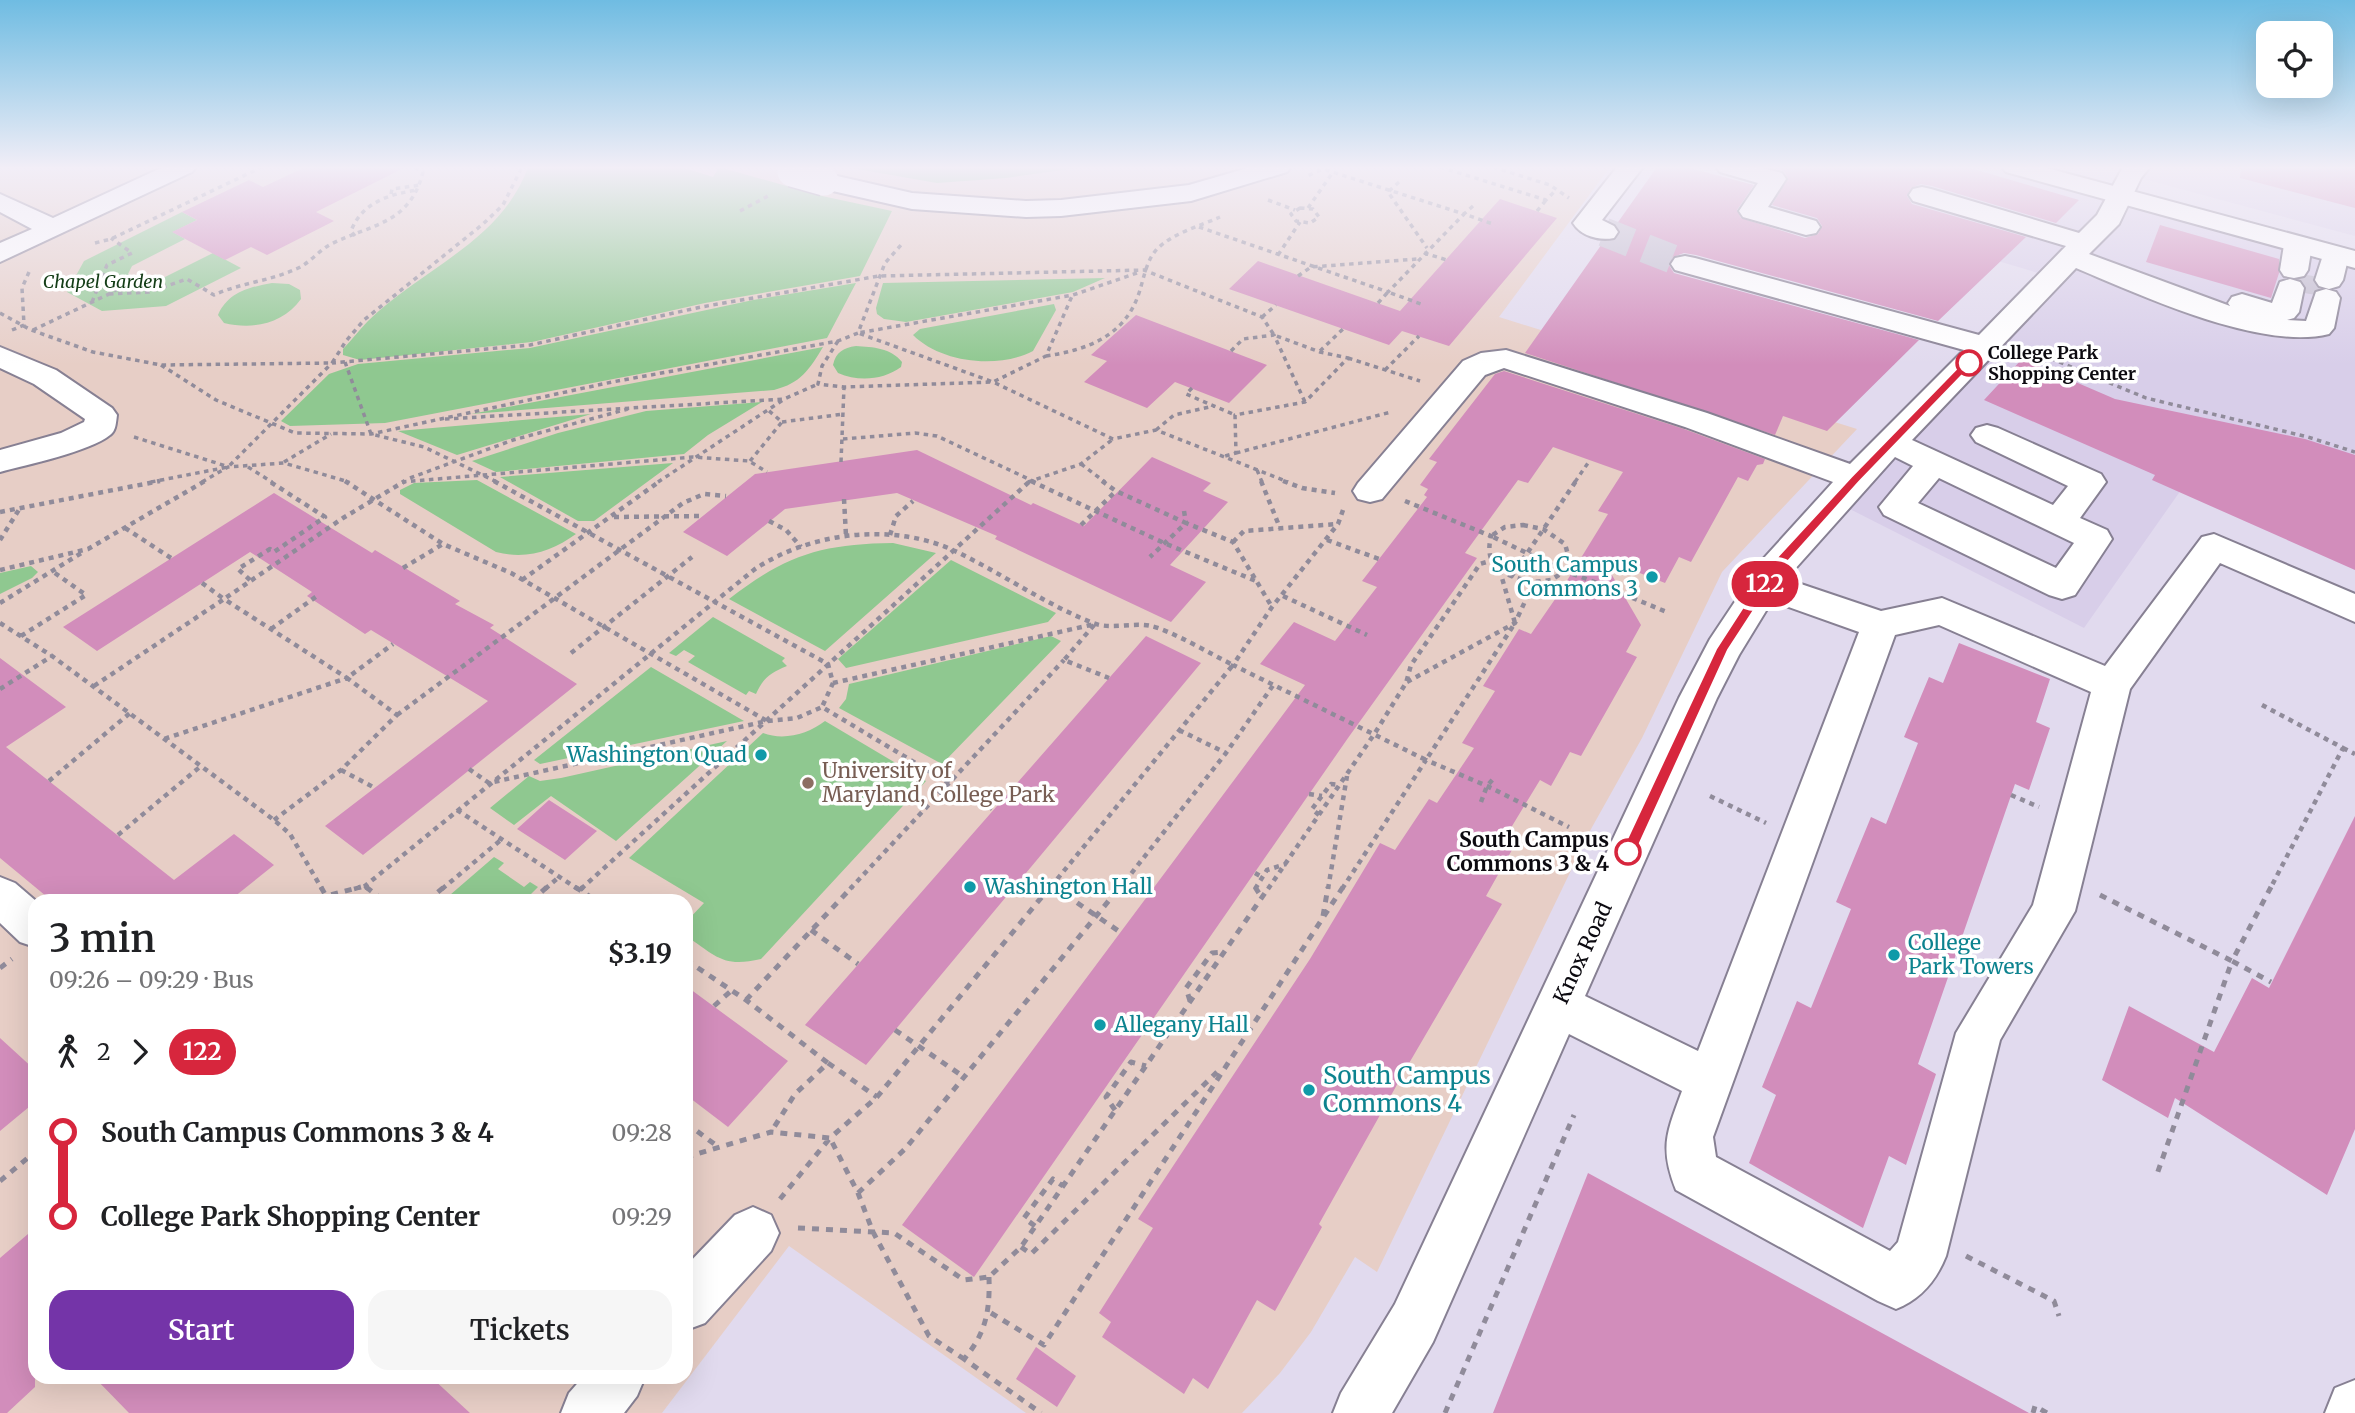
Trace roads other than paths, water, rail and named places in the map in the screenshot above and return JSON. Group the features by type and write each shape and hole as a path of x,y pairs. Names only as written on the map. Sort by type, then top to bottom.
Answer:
{"street":[{"path":"0,254 45,233"},
{"path":"2030,233 2178,284 2273,312 2284,312 2320,268"},
{"name":"Knox Road","path":"1361,1413 1414,1323 1698,698 1723,649 1776,567 1855,479 2095,233"},
{"path":"2245,233 2320,268"},
{"path":"2245,233 2320,268"},
{"path":"2079,250 2169,296 2273,328 2293,331 2319,328 2320,268"},
{"path":"1685,264 1946,337 1986,345"},
{"path":"0,356 45,377 101,415 99,428 72,440 0,461"},
{"path":"1359,493 1474,368 1492,360 1506,359 1721,428 1819,463 1855,479"},
{"path":"1987,435 2089,482 2059,522"},
{"path":"1892,443 2095,539 2062,586 1896,507 1934,463"},
{"path":"1880,625 1689,1138 1694,1172 1896,1283 1920,1256 1979,1033 2053,911 2112,685 2214,546 2355,609"},
{"path":"1764,585 1880,625 1942,611 2112,685"},
{"path":"0,896 28,922"},
{"path":"1559,1006 1709,1080"},
{"path":"693,1297 753,1233"},
{"path":"589,1413 612,1384"}],"tunnel":[{"path":"1606,233 1685,264"},
{"path":"2310,294 2313,276"}],"place":[{"name":"College Park Shopping Center","path":"1969,363"},
{"name":"South Campus Commons 3","path":"1652,577"},
{"name":"Washington Quad","path":"761,755"},
{"name":"University of Maryland, College Park","path":"808,783"},
{"name":"South Campus Commons 3 & 4","path":"1628,852"},
{"name":"Washington Hall","path":"970,887"},
{"name":"College Park Towers","path":"1894,955"},
{"name":"Allegany Hall","path":"1100,1025"},
{"name":"South Campus Commons 4","path":"1309,1090"}],"park label":[{"name":"Chapel Garden","path":"103,282"}]}
